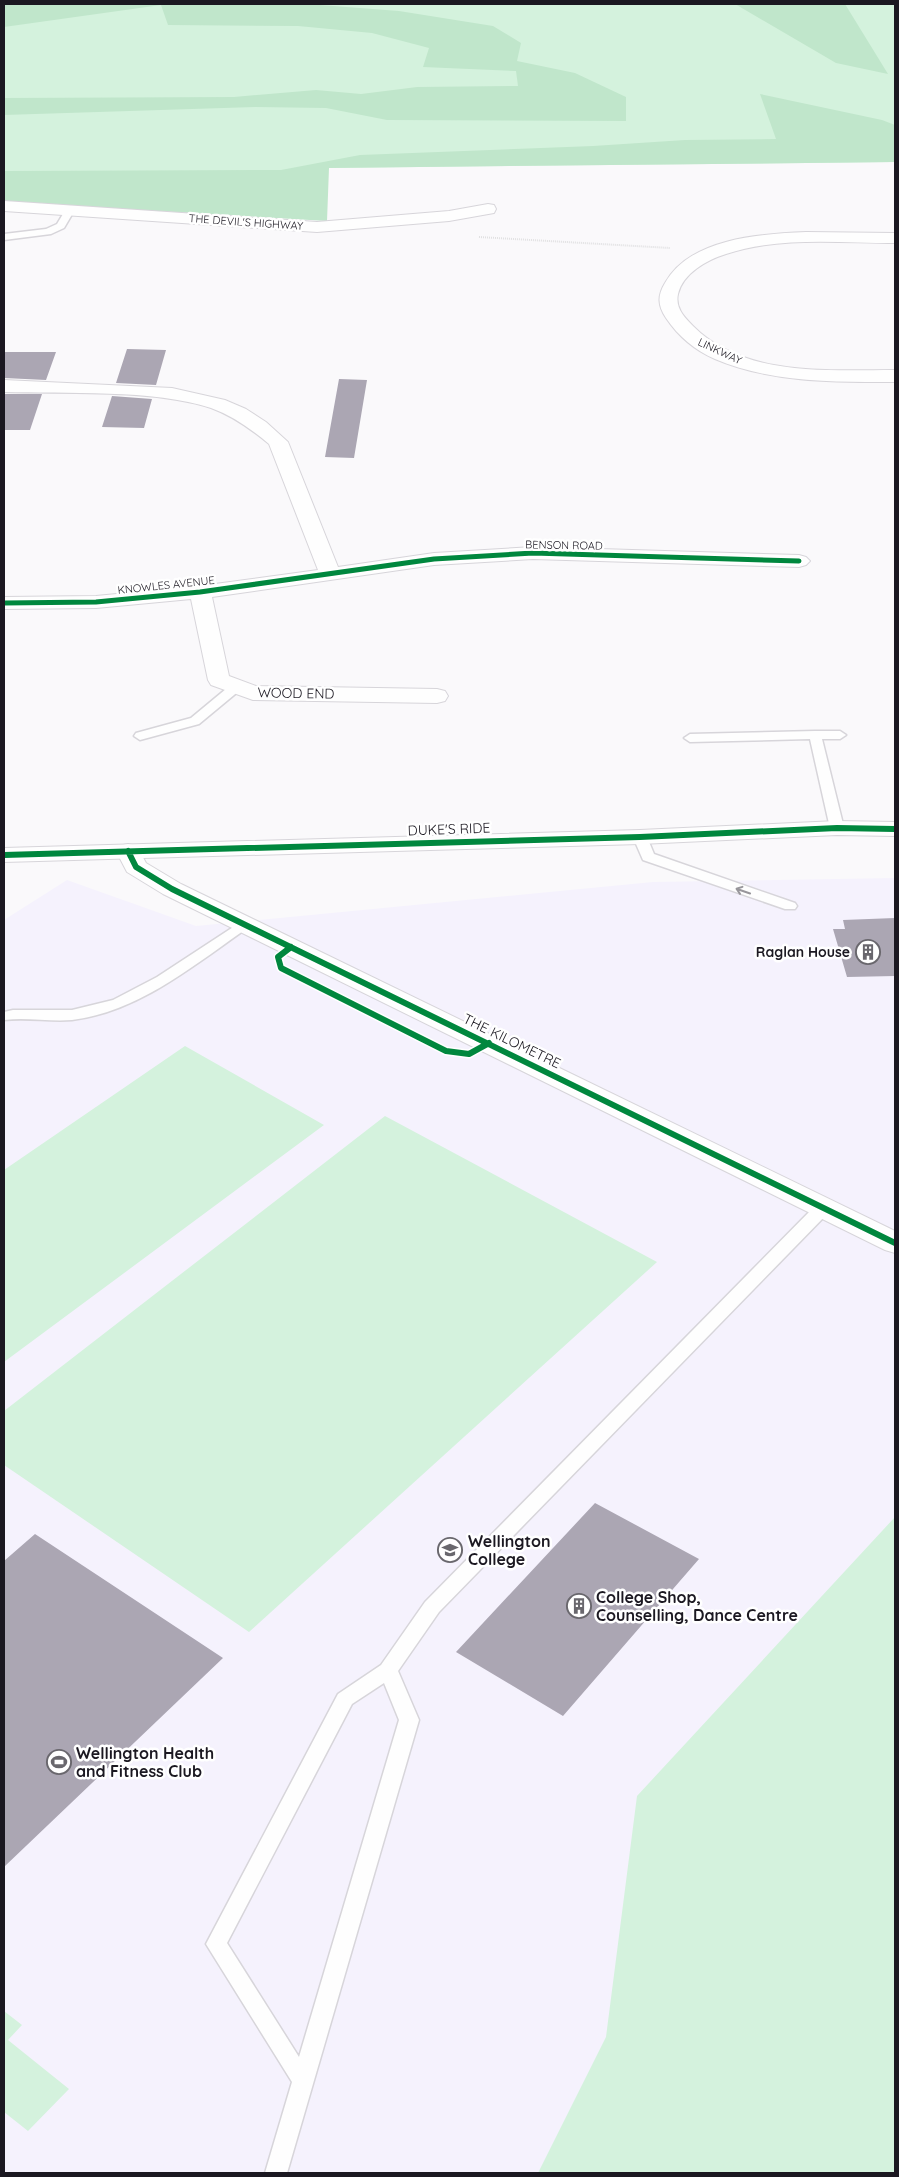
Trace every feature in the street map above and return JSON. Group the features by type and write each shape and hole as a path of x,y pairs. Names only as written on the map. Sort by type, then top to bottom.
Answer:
{"street":[{"name":"THE DEVIL'S HIGHWAY","path":"4,206 317,227 449,216 488,209"},
{"name":"LINKWAY","path":"895,238 787,239 748,244 718,251 698,261 678,275 670,287 668,302 674,316 685,331 700,343 724,355 767,369 814,375 895,376"},
{"path":"4,386 166,392 201,398 246,416 265,429 278,442 330,575"},
{"name":"BENSON ROAD","path":"330,575 434,559 533,553 799,562"},
{"name":"KNOWLES AVENUE","path":"4,603 96,602 200,592 330,575"},
{"name":"WOOD END","path":"200,592 218,680 253,693 436,696"},
{"name":"DUKE'S RIDE","path":"4,855 640,836 837,828 895,829"},
{"name":"THE KILOMETRE","path":"128,851 136,867 172,889 895,1243"}],"lane":[{"path":"4,237 48,232 61,226 68,211"},
{"path":"140,736 195,721 236,687"},
{"path":"690,738 840,734"},
{"path":"815,735 837,828"},
{"path":"640,836 648,857 790,906"},
{"path":"4,1016 21,1012 72,1015 110,1007 165,977 244,924"},
{"path":"304,2081 216,1944 345,1700 388,1670 432,1607 824,1208"},
{"path":"276,2173 409,1720 388,1670"}],"path":[{"path":"472,236 718,251"}],"shaded area":[{"name":"Wellington College","path":"895,878 895,2173 4,2173 4,920 67,880 196,926 653,882"}],"green space":[{"path":"4,4 895,4 895,162 329,168 4,202"},
{"path":"4,4 307,4 399,11 493,26 521,43 517,61 575,73 626,97 626,121 387,120 326,108 255,107 4,115 4,98 234,97 316,90 361,94 417,87 518,86 516,71 423,67 429,48 372,33 298,26 168,25 161,5 4,27"},
{"path":"735,4 845,4 888,74 836,63"},
{"path":"760,94 882,120 895,125 895,162 329,168 327,221 4,202 4,171 281,170 360,155 593,146 685,140 776,139"},
{"path":"185,1046 324,1125 4,1362 4,1170"},
{"path":"385,1116 657,1262 249,1632 4,1465 4,1411"},
{"path":"895,1517 895,2173 538,2173 606,2037 637,1796"},
{"path":"4,2011 22,2025 8,2040 69,2089 28,2131 4,2112"}],"building":[{"path":"127,349 166,350 156,385 116,383"},
{"path":"4,352 56,352 46,380 4,378"},
{"path":"339,379 367,380 354,458 325,457"},
{"path":"4,394 42,394 30,430 4,430"},
{"path":"112,396 152,399 144,428 102,427"},
{"name":"Raglan House","path":"895,918 895,976 847,977 833,929 845,929 843,920"},
{"name":"College Shop, Counselling, Dance Centre","path":"595,1503 699,1559 563,1716 456,1652"},
{"name":"Wellington Health and Fitness Club","path":"35,1534 223,1658 4,1867 4,1561"}],"cycle path":[{"path":"4,603 96,602 200,592 434,559 533,553 799,561"},
{"path":"4,855 640,837 837,828 895,829"},
{"path":"128,851 136,867 172,889 895,1243"},
{"path":"291,947 278,957 281,968 446,1051 469,1054 489,1043"}],"place":[{"name":"Raglan House","path":"868,952"},
{"name":"Wellington College","path":"450,1550"},
{"name":"College Shop, Counselling, Dance Centre","path":"579,1606"},
{"name":"Wellington Health and Fitness Club","path":"59,1762"}]}
